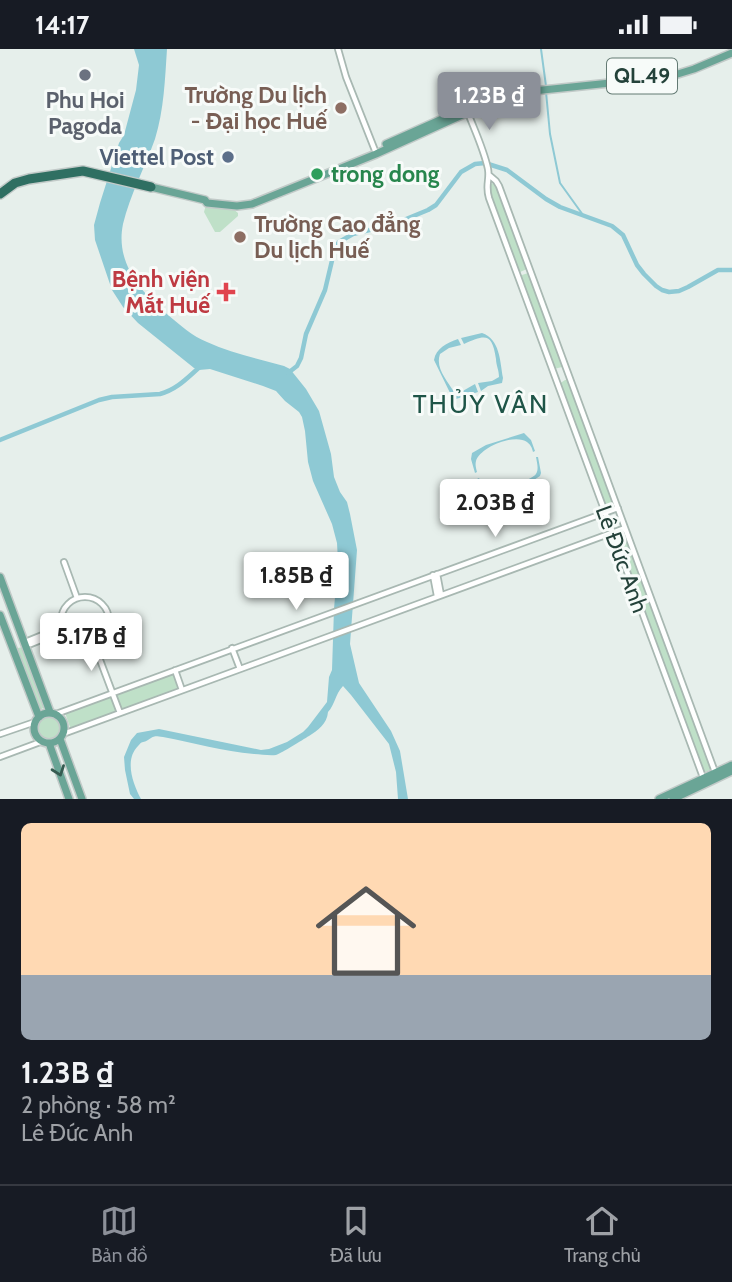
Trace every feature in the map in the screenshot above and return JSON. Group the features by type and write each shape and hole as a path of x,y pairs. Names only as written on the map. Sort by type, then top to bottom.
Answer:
{"highway":[{"name":"QL.49","path":"0,193 15,183 29,179 83,171 151,187"}],"main road":[{"name":"QL.49","path":"375,152 513,89 668,77 694,69 732,51"},
{"name":"QL.49","path":"151,187 207,202 237,206 257,203 514,93 546,87"},
{"path":"0,577 4,600 53,713"},
{"path":"0,615 37,719 35,733 46,742 68,795 78,787"},
{"path":"12,647 24,643"},
{"path":"37,719 43,714 53,713 64,722 62,736 82,799"},
{"path":"46,742 54,742 62,736"},
{"path":"716,776 732,765"},
{"path":"659,799 732,771"},
{"path":"673,799 704,781"}],"street":[{"path":"338,49 349,86 375,152"},
{"name":"Lê Đức Anh","path":"468,113 489,173 499,186 716,776"},
{"name":"Lê Đức Anh","path":"489,173 486,185 489,198 704,781"},
{"path":"53,713 618,507"},
{"path":"62,736 625,528"},
{"path":"64,562 77,598"},
{"path":"435,575 439,596"},
{"path":"77,598 96,599 108,613 110,622 107,631 102,639 94,644 76,644 68,639 62,629 61,618 64,610 69,602 77,598"},
{"path":"24,643 30,644 62,629"},
{"path":"94,644 120,713"},
{"path":"232,648 240,669"},
{"path":"175,670 182,690"},
{"path":"0,734 37,719"},
{"path":"0,757 46,742"}],"green space":[{"path":"493,183 498,186 527,267 520,272 489,192 489,185"},
{"path":"206,205 232,208 238,216 220,232 215,232 204,212"},
{"path":"528,273 562,367 554,369 520,278"},
{"path":"569,380 613,502 610,509 604,506 559,384"},
{"path":"622,531 625,533 710,765 710,770 703,773 615,535"},
{"path":"23,647 45,707 40,710 16,651"},
{"path":"173,673 178,690 121,709 116,694"},
{"path":"111,695 117,712 72,729 70,727 65,713"},
{"path":"44,715 54,715 61,722 61,732 54,739 44,739 37,732 37,722"}],"water":[{"path":"134,49 167,49 164,94 158,128 123,224 123,251 127,264 132,276 148,297 186,330 216,346 290,369 319,411 331,454 334,477 347,502 357,550 350,644 359,683 391,731 400,751 408,799 398,799 396,772 389,744 343,686 322,726 276,755 231,751 158,736 142,743 131,758 133,779 141,799 134,799 130,794 124,757 137,733 159,729 261,750 287,742 308,727 327,702 332,670 338,561 332,524 313,481 308,462 305,431 299,412 276,391 210,369 194,368 138,323 112,290 95,240 94,225 136,90 139,65"},
{"path":"482,333 496,345 503,378 502,383 488,386 481,391 478,383 499,377 492,344 490,340 482,338 464,344 461,338"},
{"path":"458,339 461,345 440,354 440,369 454,392 461,392 475,384 478,392 456,399 452,397 434,360 440,349"},
{"path":"524,433 531,440 535,451 522,440 507,440 491,446 479,456 475,473 472,453 486,445"},
{"path":"536,457 540,476 513,492 484,495 477,479 479,478 489,491 514,485 536,474"}],"waterway":[{"path":"541,49 546,86"},
{"path":"546,92 550,134 560,183 583,215"},
{"path":"288,373 297,366 301,358 306,334 325,290 335,248 339,242 353,234 394,224 428,210 436,205 461,172 475,164 485,163 507,170 560,207 612,226 623,235 644,274 662,290 679,291 718,270 732,270"},
{"path":"0,440 99,400 166,392 202,365"}],"place":[{"name":"Phu Hoi Pagoda","path":"85,75"},
{"name":"Trường Du lịch - Đại học Huế","path":"341,108"},
{"name":"Viettel Post","path":"228,157"},
{"name":"trong dong","path":"317,174"},
{"name":"Trường Cao đẳng Du lịch Huế","path":"240,237"},
{"name":"Bệnh viện Mắt Huế","path":"226,292"}],"district":[{"name":"THỦY VÂN","path":"481,404"}]}
